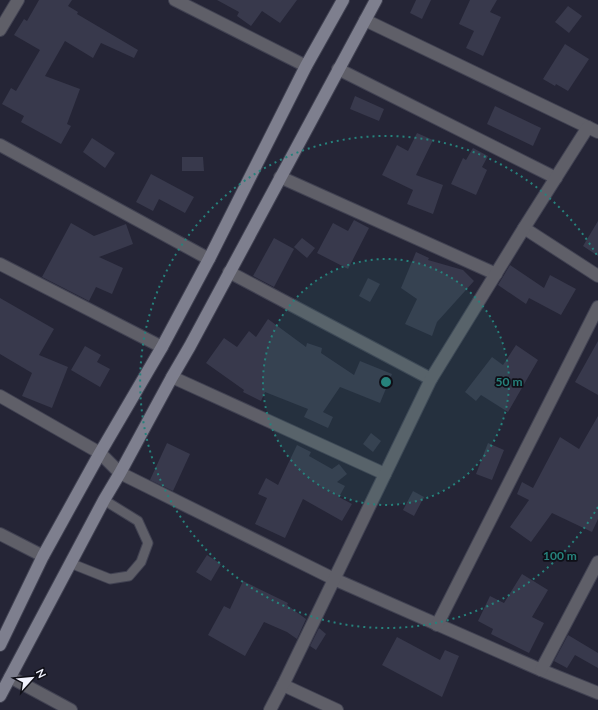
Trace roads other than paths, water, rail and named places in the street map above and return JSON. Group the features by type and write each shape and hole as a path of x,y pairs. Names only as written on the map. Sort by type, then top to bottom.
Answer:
{"main road":[{"path":"0,645 43,556 100,452 162,347 209,259 306,66 344,0"},
{"path":"0,696 104,500 190,346 376,0"}],"street":[{"path":"0,30 18,0"},
{"path":"175,0 306,66"},
{"path":"270,710 431,379 556,178 593,129 365,20"},
{"path":"338,69 556,178"},
{"path":"0,145 209,259"},
{"path":"280,177 496,274"},
{"path":"524,228 598,276"},
{"path":"0,264 162,347"},
{"path":"229,272 431,379"},
{"path":"437,625 598,307"},
{"path":"172,377 385,474"},
{"path":"0,396 100,452 120,473 334,579 541,670 598,693"},
{"path":"0,534 43,556"},
{"path":"541,670 598,562"},
{"path":"10,677 72,710"},
{"path":"283,685 336,710"}],"lane":[{"path":"70,564 110,579 129,576 141,562 148,543 138,521 104,500"}]}
